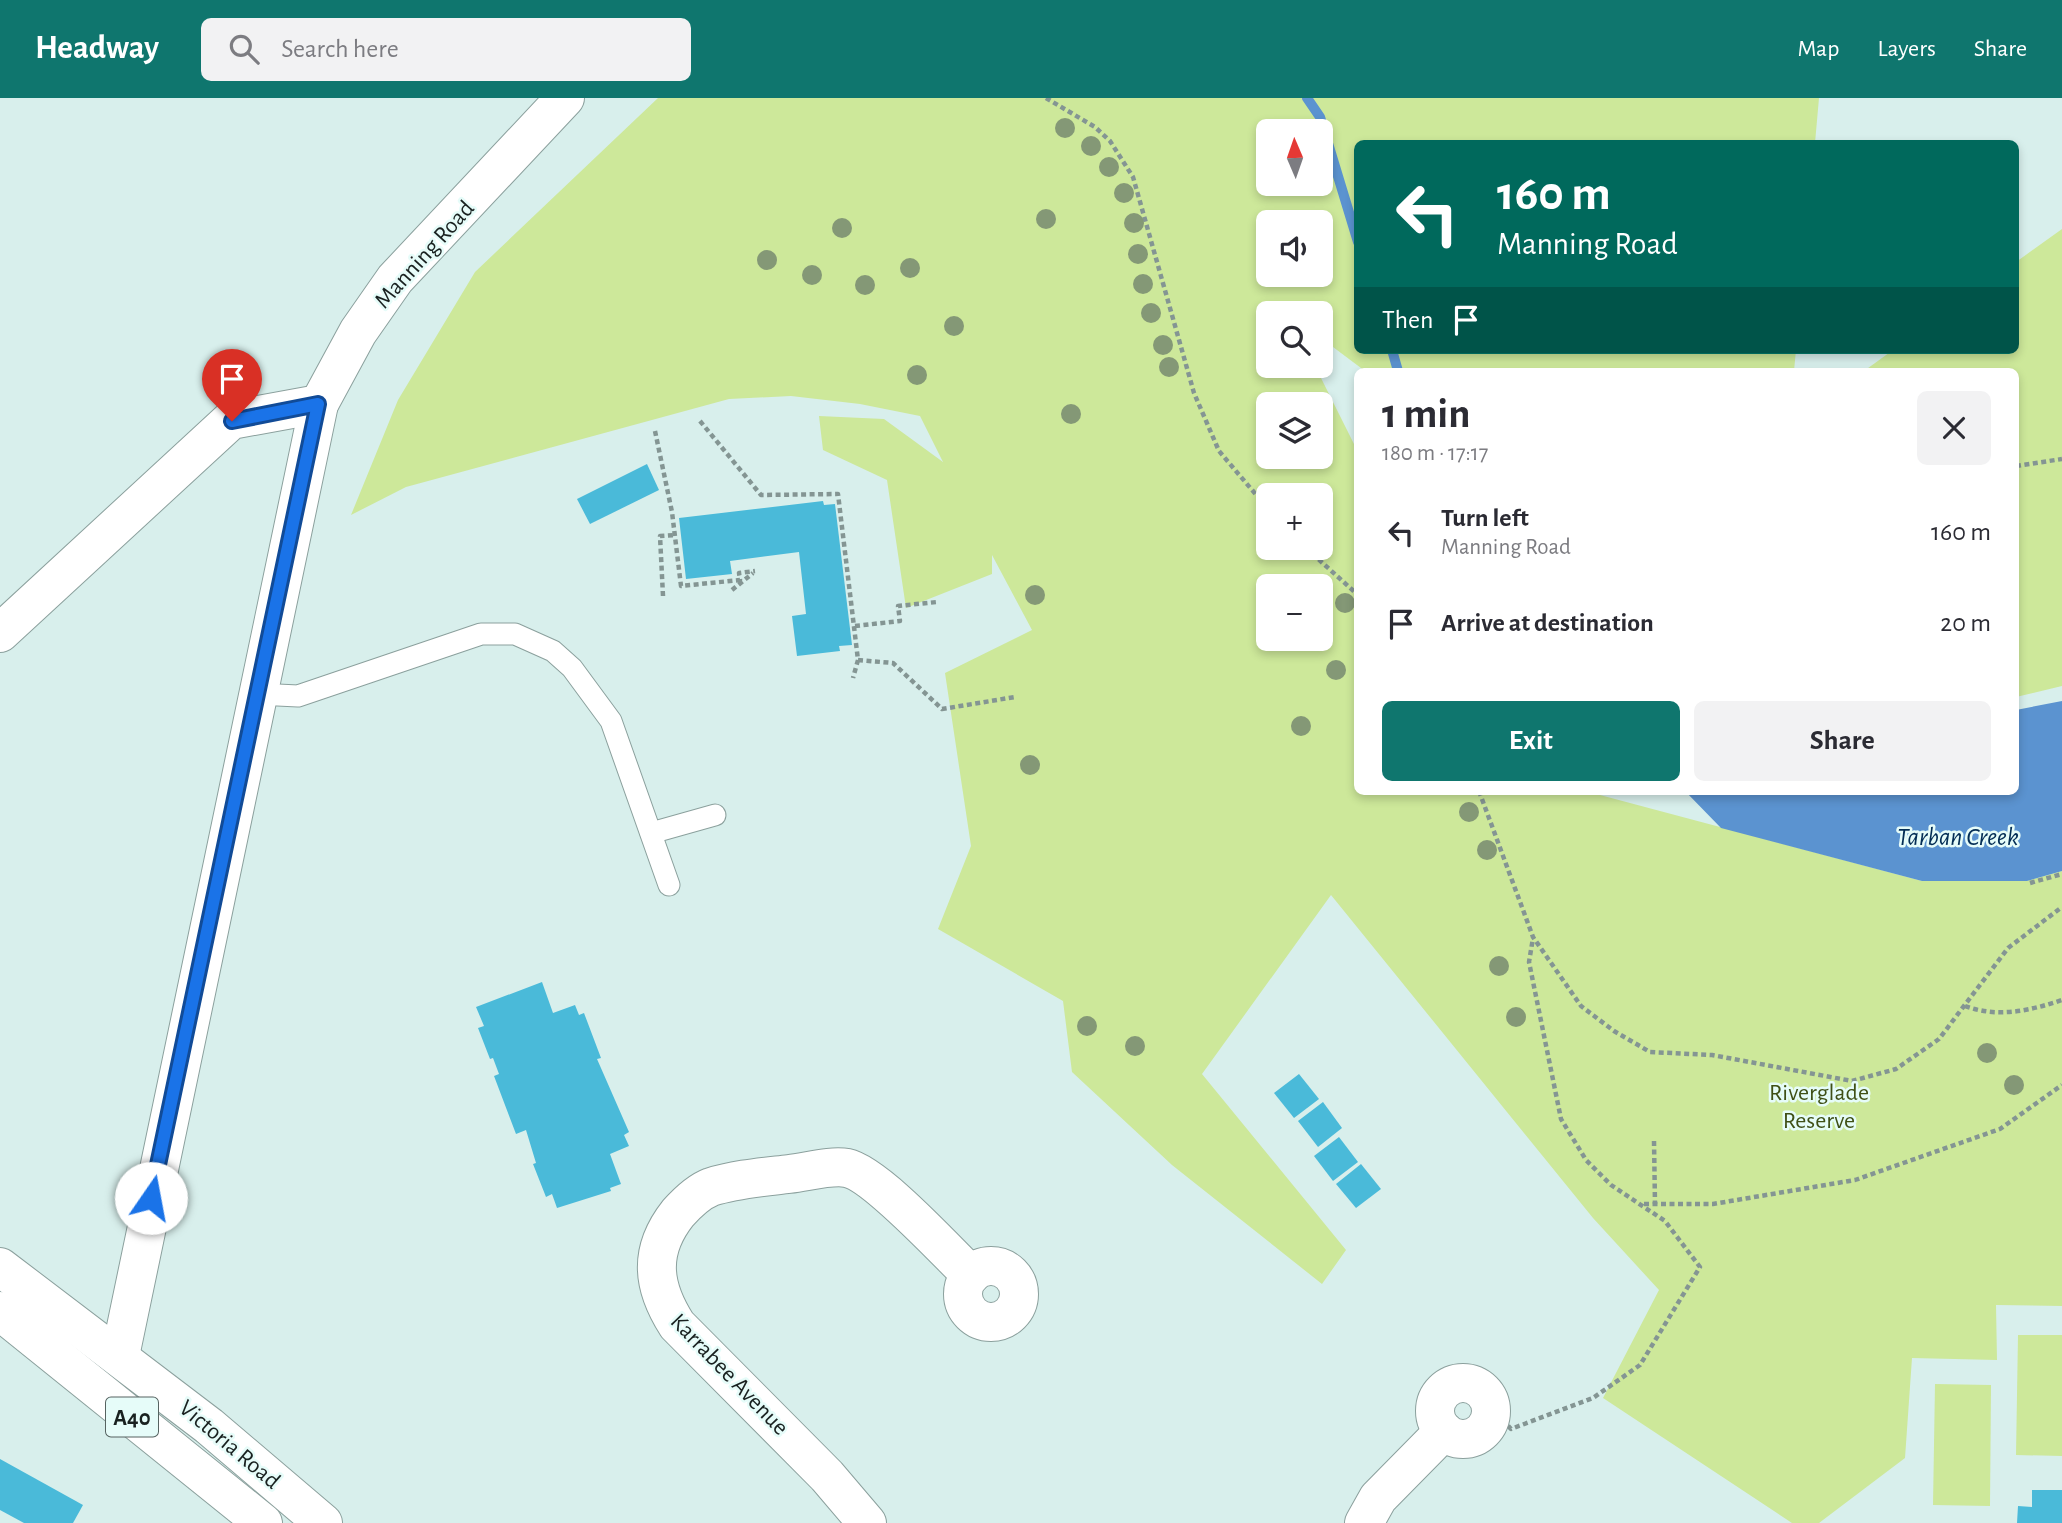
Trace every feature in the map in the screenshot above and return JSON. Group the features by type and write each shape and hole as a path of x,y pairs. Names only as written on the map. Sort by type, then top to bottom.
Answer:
{"main road":[{"name":"Manning Road","path":"120,1356 318,404 358,332 395,279 565,98"},
{"path":"0,633 232,421 318,404"},
{"name":"Karrabee Avenue","path":"864,1522 819,1467 677,1325 663,1302 658,1283 657,1260 663,1237 688,1202 708,1188 746,1179 846,1168 863,1174 882,1190 971,1275"},
{"name":"Victoria Road","path":"0,1267 209,1426 323,1523"},
{"name":"Victoria Road","path":"0,1311 263,1523"},
{"path":"1364,1523 1378,1498 1444,1431 1462,1439 1481,1433 1491,1417 1491,1407"}],"lane":[{"path":"257,694 298,696 481,634 515,634 553,651 572,668 611,721 669,886"},
{"path":"651,833 715,815"}],"path":[{"path":"1046,98 1095,127 1111,141 1133,177 1141,195 1194,393 1219,451 1256,495"},
{"path":"699,421 761,495 838,494 858,660 853,677"},
{"path":"655,431 676,535 681,586 740,580 739,573 755,571 732,590"},
{"path":"2019,466 2062,459"},
{"path":"663,596 660,536 676,535"},
{"path":"1319,560 1354,591"},
{"path":"855,626 900,621 898,606 937,602"},
{"path":"858,660 893,663 942,709 1015,697"},
{"path":"1480,795 1533,937 1581,1006 1614,1031 1650,1052 1712,1055 1852,1081 1896,1069 1939,1039 2008,948 2062,908"},
{"path":"2030,883 2062,874"},
{"path":"1491,1407 1511,1430 1593,1398 1640,1365 1700,1267 1665,1222 1643,1204 1611,1185 1586,1160 1561,1119 1529,962 1533,937"},
{"path":"1965,1006 1988,1014 2039,1008 2062,1000"},
{"path":"1643,1204 1713,1204 1854,1180 2000,1129 2062,1084"},
{"path":"1654,1141 1655,1204"}],"green space":[{"name":"Riverglade Reserve","path":"658,98 1819,98 1815,140 1354,140 1354,354 1796,354 1794,368 1361,368 1333,347 1333,301 1256,301 1256,378 1321,378 1328,392 1256,392 1256,469 1333,469 1333,402 1354,444 1354,795 1600,795 1922,881 2026,881 2062,871 2062,1306 1996,1305 1997,1360 1912,1358 1905,1458 1819,1523 1792,1523 1603,1398 1659,1290 1593,1218 1331,895 1202,1074 1346,1250 1322,1284 1172,1165 1072,1072 1063,1001 938,929 971,846 945,673 1032,630 992,555 992,574 906,608 887,480 823,450 819,416 884,419 943,462 920,416 860,404 791,396 729,399 406,487 351,515 398,400 475,272"},
{"path":"2062,229 2062,686 2019,696 2019,368 1868,368 1887,354 2019,354 2019,260"},
{"path":"2018,1335 2062,1335 2062,1456 2016,1455"},
{"path":"1935,1384 1991,1385 1990,1506 1933,1505"}],"water":[{"name":"Tarban Creek","path":"2062,701 2062,871 2027,881 1922,881 1721,828 1689,795 2019,795 2019,709"}],"building":[{"path":"647,464 659,490 590,524 577,499"},
{"path":"823,501 824,505 835,504 852,645 839,646 840,651 797,656 792,616 806,614 799,552 730,561 732,574 686,579 679,518"},
{"path":"542,982 553,1013 575,1005 579,1015 584,1013 601,1058 597,1059 629,1132 624,1135 629,1146 610,1154 621,1184 610,1188 611,1191 557,1208 552,1194 546,1197 533,1164 536,1163 526,1130 516,1134 494,1076 499,1074 478,1028 484,1026 476,1007"},
{"path":"1299,1074 1319,1099 1294,1118 1274,1093"},
{"path":"1323,1102 1342,1128 1318,1147 1298,1121"},
{"path":"1339,1137 1358,1162 1333,1181 1314,1156"},
{"path":"1361,1164 1381,1189 1356,1208 1336,1184"},
{"path":"0,1459 83,1505 73,1523 24,1523 0,1510"},
{"path":"2032,1490 2062,1490 2062,1523 2017,1523 2018,1506 2032,1507"}],"waterway":[{"name":"Tarban Creek","path":"1307,98 1320,117 1354,229"},
{"name":"Tarban Creek","path":"1393,354 1397,368"}],"route":[{"path":"151,1198 318,404 232,421"}]}
